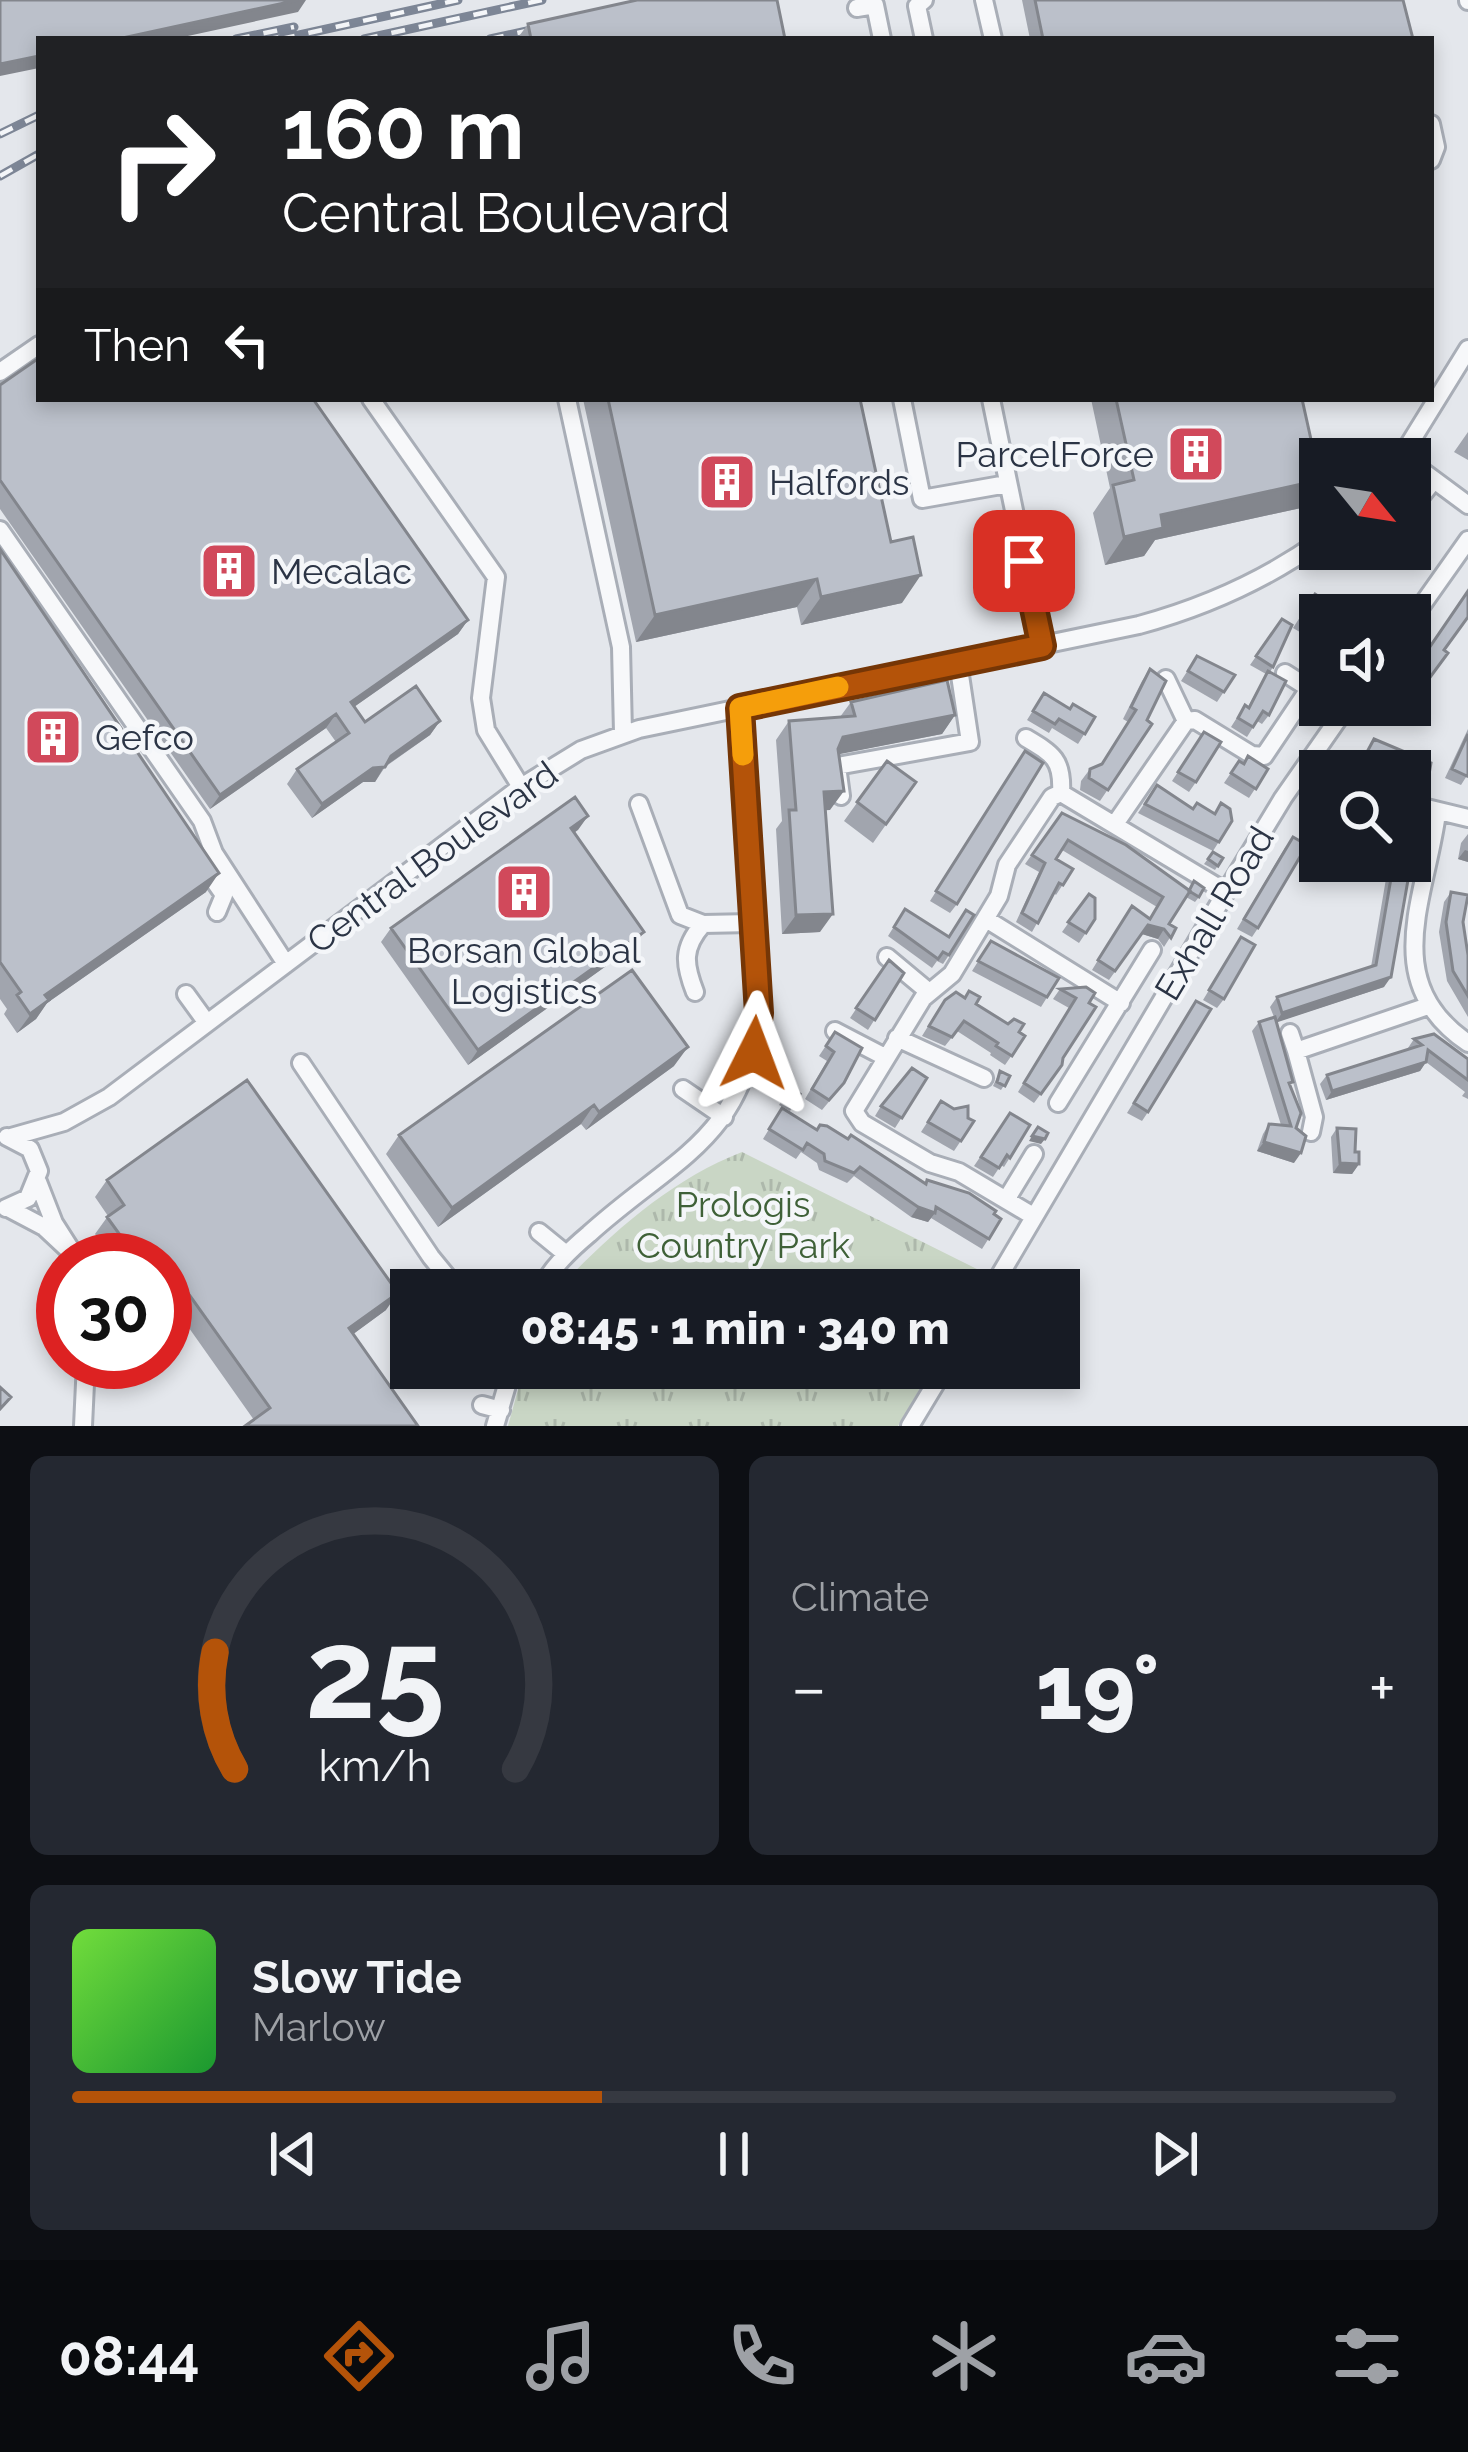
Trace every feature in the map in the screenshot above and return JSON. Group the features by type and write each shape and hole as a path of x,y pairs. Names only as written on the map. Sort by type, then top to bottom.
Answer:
{"street":[{"path":"923,36 917,6 924,0"},
{"path":"985,0 992,36"},
{"path":"857,8 875,5 881,36"},
{"path":"0,372 36,347"},
{"path":"1416,438 1468,349"},
{"path":"373,402 496,578 481,698 486,730 521,787"},
{"path":"568,402 621,647 623,733"},
{"path":"903,402 922,499 1007,484"},
{"path":"992,402 1042,646"},
{"path":"1431,479 1468,505"},
{"path":"1431,485 1434,481"},
{"path":"1016,518 1037,512"},
{"path":"0,530 202,821 214,853 286,964"},
{"path":"1430,594 1468,541"},
{"name":"Central Boulevard","path":"6,1137 64,1122 109,1097 521,787 581,750 623,733 1189,611 1241,589 1299,554"},
{"path":"1001,566 1024,561"},
{"path":"841,796 838,766 970,742 958,662"},
{"path":"1285,673 1299,677"},
{"path":"1166,679 1186,721"},
{"path":"1114,824 1186,721 1195,720 1252,755 1264,756 1299,705"},
{"path":"555,1269 608,1217 685,1160 724,1117 754,1053 759,1013 740,708"},
{"path":"1026,738 1054,754 1063,767 1060,793"},
{"name":"Exhall Road","path":"1004,1269 1299,777"},
{"path":"1060,793 1226,892"},
{"path":"1033,1216 959,1172 930,1163 856,1117 856,1104 929,992 952,974 999,896 1007,865 1052,797 1060,793"},
{"path":"639,804 680,915 703,924 752,923"},
{"path":"1431,811 1468,818"},
{"path":"1437,813 1412,946 1428,1006 1468,1043"},
{"path":"184,837 224,896 218,912"},
{"path":"986,919 1120,1003"},
{"path":"695,992 684,964 690,939 703,924"},
{"path":"1058,1103 1152,950"},
{"path":"887,957 929,992"},
{"path":"186,994 207,1023"},
{"path":"1311,1132 1314,1117 1293,1042 1428,1006"},
{"path":"835,1031 885,1057"},
{"path":"897,1038 984,1078"},
{"path":"301,1063 441,1269"},
{"path":"683,1089 724,1117"},
{"name":"Central Boulevard","path":"3,1208 28,1198 64,1122"},
{"path":"6,1137 27,1145 60,1233"},
{"path":"1006,1200 1034,1154"},
{"path":"3,1208 50,1233"},
{"path":"539,1232 566,1254"},
{"path":"83,1426 85,1389"},
{"path":"482,1405 498,1418 506,1389"},
{"path":"910,1426 932,1389"}],"green space":[{"name":"Prologis Country Park","path":"742,1152 977,1269 578,1269 642,1210"},
{"name":"Prologis Country Park","path":"518,1389 920,1389 898,1426 508,1426"}],"building":[{"path":"0,0 298,0 132,36 36,36 36,57 0,64"},
{"path":"637,0 777,0 784,36 530,36 528,24"},
{"path":"1035,0 1403,0 1412,36 1042,36"},
{"name":"Mecalac","path":"36,360 36,402 315,402 468,620 351,702 365,722 416,686 440,721 391,756 385,767 373,768 322,804 297,769 349,733 336,714 220,795 0,480 0,385"},
{"name":"Halfords","path":"609,402 861,402 891,542 913,537 921,575 821,597 817,579 655,615"},
{"name":"ParcelForce","path":"1117,402 1303,402 1311,438 1299,438 1299,485 1161,515 1163,528 1124,537 1113,485 1134,480"},
{"name":"Gefco","path":"0,549 219,873 45,995 49,1000 30,1014 0,962"},
{"path":"1468,591 1468,617 1431,676 1431,645"},
{"path":"1282,619 1292,625 1273,667 1256,656"},
{"path":"1197,656 1235,675 1224,692 1188,671"},
{"path":"1150,669 1166,681 1147,720 1152,724 1108,790 1089,778 1090,769 1102,764 1136,710 1131,707"},
{"path":"1268,671 1286,681 1269,715 1263,711 1253,727 1238,718 1245,705 1249,708"},
{"path":"947,680 955,715 843,737 838,749 844,791 824,792 833,914 796,915 789,810 796,810 789,721 855,716 851,702"},
{"path":"1044,693 1095,717 1085,734 1033,711"},
{"path":"1204,732 1221,742 1196,782 1178,772"},
{"path":"1468,734 1468,774 1467,776 1452,769"},
{"path":"1374,739 1400,750 1368,750"},
{"path":"1025,751 1043,763 957,904 936,891"},
{"path":"1248,756 1268,769 1256,789 1231,773"},
{"path":"887,761 916,782 886,824 857,802"},
{"path":"1157,785 1193,809 1197,803 1215,814 1221,803 1230,809 1232,821 1219,842 1145,804"},
{"name":"Borsan Global Logistics","path":"575,797 588,816 571,828 644,932 478,1050 391,928"},
{"path":"1062,813 1126,845 1190,891 1169,924 1176,928 1171,938 1164,929 1148,925 1115,971 1098,960 1132,906 1150,919 1163,897 1068,840 1056,859 1073,869 1063,885 1059,883 1038,923 1022,913 1045,863 1032,855"},
{"path":"1293,837 1299,840 1299,859 1258,928 1244,919"},
{"path":"1213,852 1223,858 1218,866 1208,859"},
{"path":"1194,881 1204,888 1199,897 1189,891"},
{"path":"1390,882 1408,882 1391,977 1282,1013 1277,997 1376,965"},
{"path":"1451,892 1468,895 1463,922 1468,996 1453,971 1446,922"},
{"path":"1089,894 1095,898 1095,919 1086,933 1068,922"},
{"path":"905,909 949,937 966,910 974,915 949,955 943,952 938,959 894,927"},
{"path":"1241,937 1255,945 1224,999 1209,990"},
{"path":"991,941 1059,978 1047,997 978,961"},
{"path":"889,960 904,973 875,1020 856,1008"},
{"path":"632,970 688,1047 599,1112 594,1105 452,1208 399,1135"},
{"path":"1086,987 1095,993 1089,1003 1096,1007 1041,1094 1024,1083 1076,998 1060,989"},
{"path":"969,991 980,997 976,1004 1008,1024 1014,1019 1024,1024 1019,1032 1025,1036 1012,1056 964,1021 952,1037 929,1026 945,1000 956,992 965,998"},
{"path":"1196,1001 1211,1009 1148,1112 1134,1103"},
{"path":"1275,1017 1293,1082 1289,1083 1301,1113 1296,1128 1306,1136 1301,1153 1264,1142 1269,1124 1291,1126 1259,1022"},
{"path":"835,1032 862,1048 829,1100 812,1089 834,1052 826,1046"},
{"path":"1434,1034 1468,1059 1468,1080 1428,1050 1426,1062 1332,1091 1327,1075 1422,1045 1414,1039"},
{"path":"912,1068 927,1078 902,1118 881,1106"},
{"path":"1000,1071 1010,1076 1005,1086 997,1082"},
{"path":"247,1080 390,1282 390,1299 349,1328 418,1426 245,1426 270,1408 192,1299 192,1233 119,1233 107,1217 124,1205 107,1180"},
{"path":"790,1088 800,1094 793,1107 782,1100"},
{"path":"941,1101 954,1109 968,1106 968,1118 974,1121 961,1141 928,1122"},
{"path":"782,1108 817,1130 827,1126 848,1139 851,1135 926,1184 927,1180 969,1193 1001,1219 989,1239 936,1207 935,1213 918,1207 860,1167 854,1173 825,1161 824,1154 807,1143 803,1150 769,1129"},
{"path":"1010,1113 1030,1125 999,1168 981,1157"},
{"path":"1038,1127 1048,1133 1045,1139 1032,1136"},
{"path":"1337,1128 1356,1129 1359,1164 1340,1163"},
{"path":"0,1387 11,1397 0,1409"}],"railway":[{"path":"295,36 458,0"},
{"path":"378,36 542,0"},
{"path":"504,36 554,25"},
{"path":"250,36 294,27"},
{"path":"0,134 36,116"},
{"path":"0,176 36,156"}],"slow traffic":[{"path":"743,755 740,708 838,687"}],"place":[{"name":"ParcelForce","path":"1196,454"},
{"name":"Halfords","path":"727,482"},
{"name":"Mecalac","path":"229,571"},
{"name":"Gefco","path":"53,737"},
{"name":"Borsan Global Logistics","path":"524,892"}],"route":[{"path":"754,1053 759,1013 740,708 1042,646 1024,561"}]}
